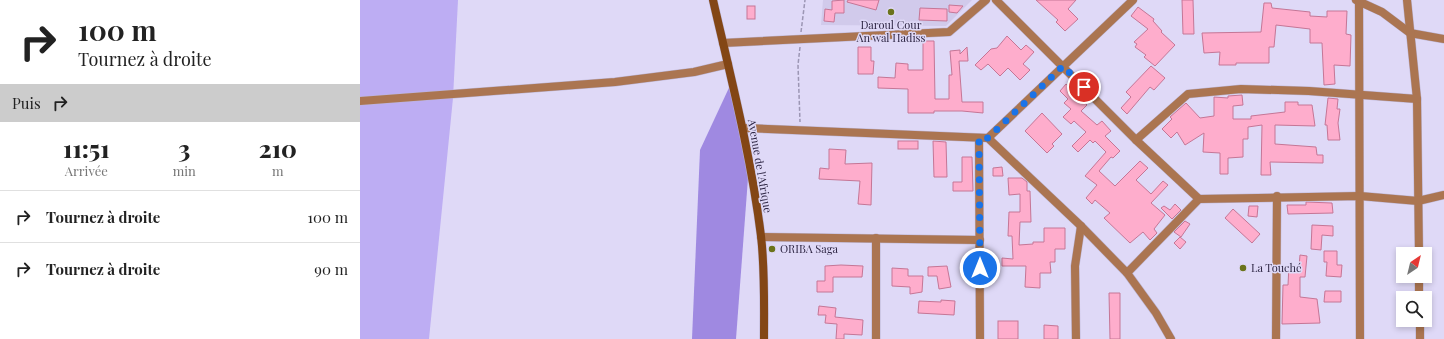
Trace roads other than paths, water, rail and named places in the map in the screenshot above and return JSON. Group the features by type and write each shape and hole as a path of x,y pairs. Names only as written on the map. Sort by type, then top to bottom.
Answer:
{"main road":[{"name":"Avenue de l'Afrique","path":"713,0 752,172 761,237 764,284 764,339"}],"street":[{"path":"723,43 949,32 986,0"},
{"path":"996,0 1136,140 1199,199"},
{"path":"988,138 1133,0"},
{"path":"1360,339 1360,95 1358,0 1382,12 1410,33 1444,39"},
{"path":"1408,0 1417,99 1419,247"},
{"path":"360,101 615,82 694,72 728,64"},
{"path":"1136,140 1188,94 1235,89 1417,99"},
{"path":"743,128 988,138 1082,226 1127,273 1156,313 1171,339"},
{"path":"979,138 980,339"},
{"path":"1127,273 1199,199 1277,196 1360,196 1418,201 1444,195"},
{"path":"1276,339 1277,196"},
{"path":"1076,339 1075,266 1082,226"},
{"path":"761,237 980,240"},
{"path":"876,238 876,339"},
{"path":"1420,327 1420,339"}],"place":[{"name":"Daroul Cour An wal Hadiss","path":"891,12"},
{"name":"ORIBA Saga","path":"772,249"},
{"name":"La Touché","path":"1243,268"}]}
